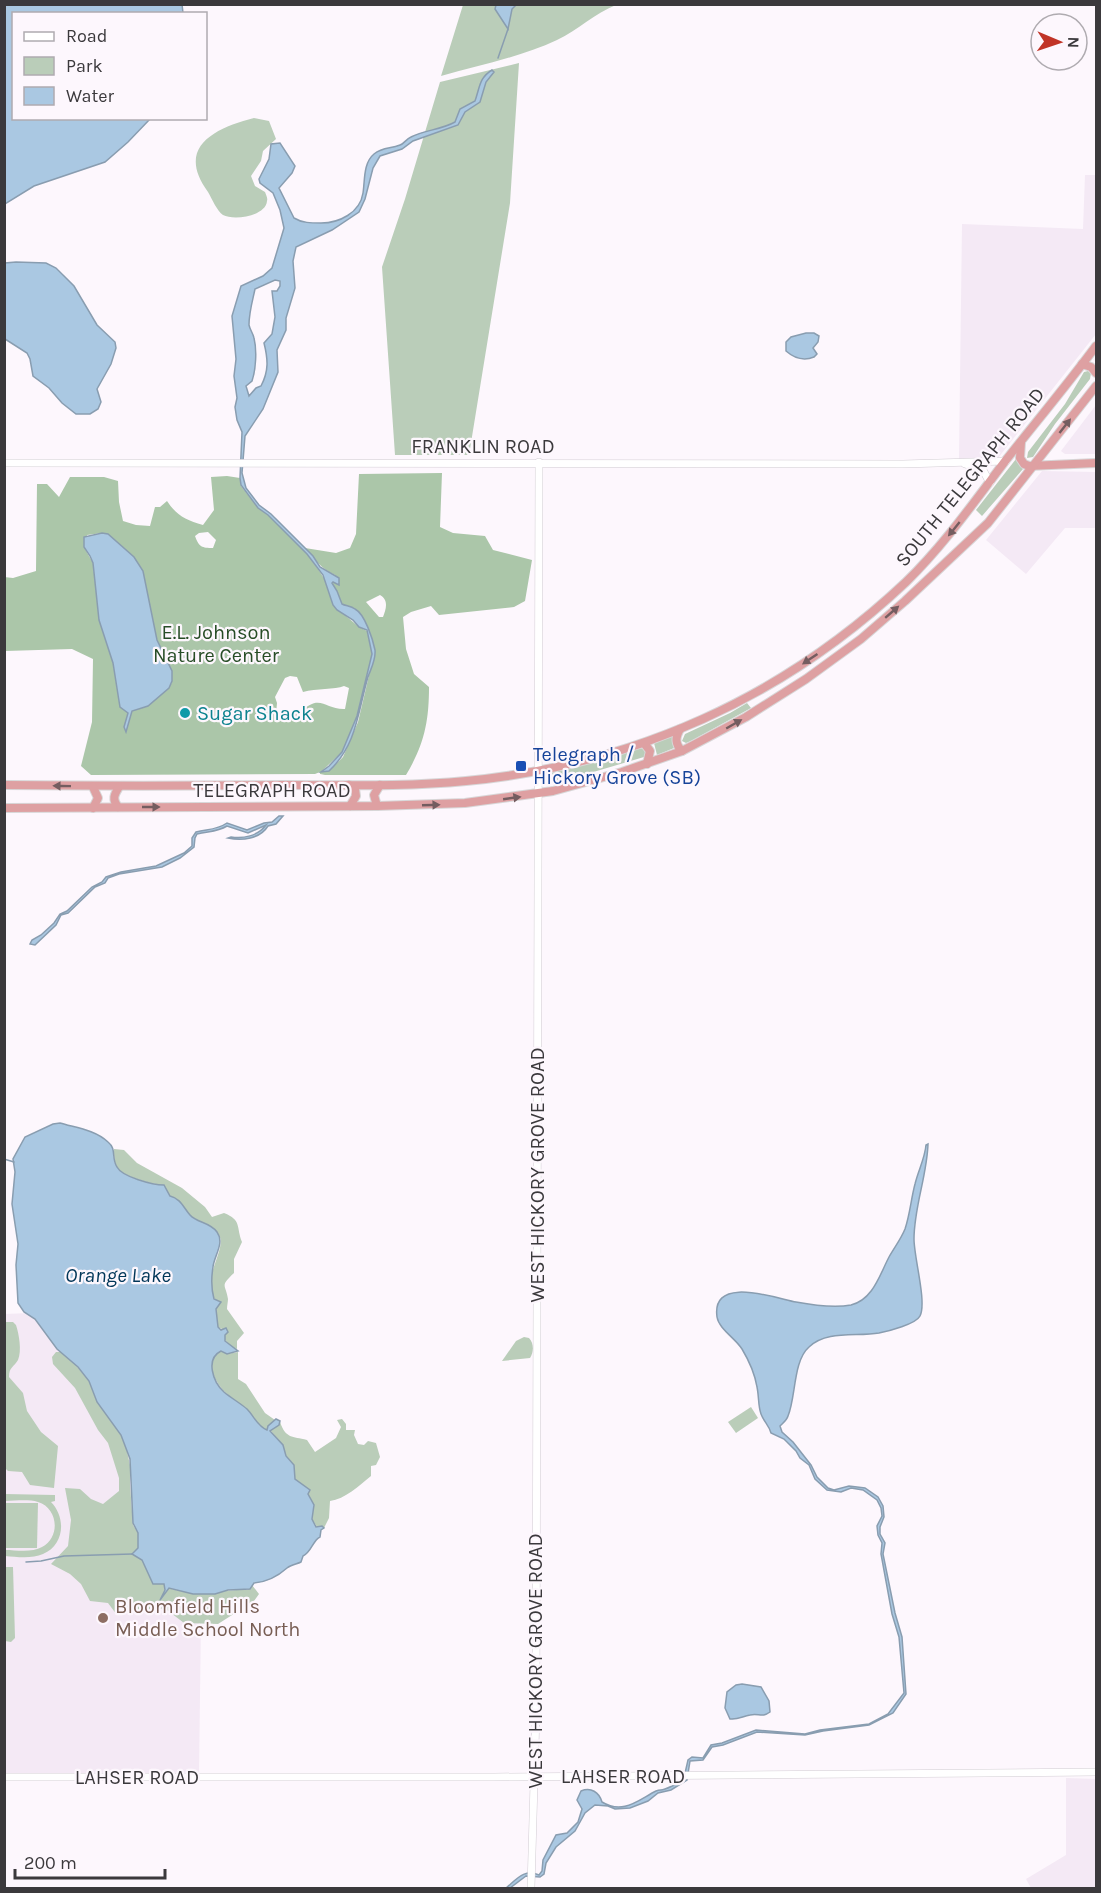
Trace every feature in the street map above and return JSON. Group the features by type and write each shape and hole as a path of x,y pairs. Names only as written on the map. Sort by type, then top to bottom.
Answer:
{"highway":[{"name":"SOUTH TELEGRAPH ROAD","path":"538,771 615,753 680,729 726,709 761,690 829,646 885,601 928,560 1096,346"},
{"path":"1083,364 1091,367 1096,373"},
{"name":"SOUTH TELEGRAPH ROAD","path":"538,794 647,764 682,751 746,717 806,679 861,639 988,523 1096,386"},
{"path":"1021,442 1024,465 1096,463"},
{"path":"680,729 676,743 682,751"},
{"path":"644,743 650,752 647,764"},
{"name":"TELEGRAPH ROAD","path":"4,785 119,787 350,785 462,782 538,771"},
{"path":"378,806 374,795 381,784"},
{"path":"350,785 356,793 350,806"},
{"path":"93,787 98,798 93,808"},
{"path":"118,807 114,802 114,796 119,787"},
{"name":"TELEGRAPH ROAD","path":"4,808 378,806 454,804 538,794"}],"street":[{"name":"FRANKLIN ROAD","path":"4,463 962,463 1006,461"},
{"name":"WEST HICKORY GROVE ROAD","path":"531,1888 536,1776 539,462"},
{"name":"FRANKLIN ROAD","path":"962,463 983,470 990,483"},
{"name":"LAHSER ROAD","path":"4,1778 1096,1772"}],"shaded area":[{"path":"1085,175 1096,175 1096,334 998,458 959,459 962,224 1083,229"},
{"path":"1096,405 1096,454 1065,454 1061,451"},
{"path":"1042,471 1096,472 1096,528 1065,528 1026,574 986,540"},
{"name":"Bloomfield Hills Middle School North","path":"191,1307 203,1462 199,1775 5,1775 4,1314"},
{"path":"1066,1778 1096,1779 1096,1888 1031,1888 1026,1879 1066,1855"}],"green space":[{"path":"463,5 616,5 601,12 565,36 543,46 441,76"},
{"path":"519,63 510,203 469,455 395,455 382,267 440,82"},
{"path":"254,118 269,121 276,139 263,151 261,161 251,176 255,186 265,192 267,201 256,214 228,217 219,211 199,176 196,163 198,151 214,134 226,127"},
{"path":"1084,372 1091,373 1090,379 1033,457 1027,458 1028,452 1065,404"},
{"path":"1016,459 1023,469 982,516 976,510"},
{"name":"E.L. Johnson Nature Center","path":"442,473 440,527 453,533 485,536 493,550 532,560 525,601 514,607 439,615 431,606 403,617 406,649 414,674 429,687 424,733 417,754 406,775 325,775 320,772 315,774 91,775 81,766 92,722 93,659 72,649 5,651 4,577 13,578 36,571 37,484 47,484 59,497 70,477 104,477 118,481 123,521 150,526 155,507 160,507 167,501 182,517 203,525 214,510 211,477 240,478 241,486 258,508 307,554 318,569 327,583 333,605 367,631 372,654 357,716 342,752 322,771 329,771 343,757 358,722 375,650 369,630 342,604 332,583 336,583 335,575 322,567 305,548 336,553 350,548 356,534 359,474","holes":["208,532 216,540 213,548 200,545 195,536","102,533 108,535 134,557 143,571 157,640 172,671 172,682 169,688 148,706 132,711 126,731 124,727 128,713 119,701 113,663 99,620 93,563 85,549 87,535","380,595 383,597 386,605 383,617 379,617 366,602","297,677 303,692 344,686 349,688 345,709 318,703 307,707 300,713 276,714 275,697 285,678"]},
{"path":"747,703 751,708 691,741 686,743 682,741 685,734"},
{"path":"672,736 674,748 657,755 654,743"},
{"path":"640,748 645,749 644,757 553,784 552,772"},
{"path":"114,1149 124,1150 137,1163 182,1188 205,1207 212,1217 224,1213 234,1218 238,1224 242,1242 234,1259 234,1273 225,1283 227,1309 244,1333 237,1341 237,1349 231,1347 225,1340 228,1332 218,1327 216,1309 219,1304 213,1295 211,1286 211,1277 220,1249 219,1235 189,1214 179,1201 170,1196 164,1185 139,1180 120,1171 115,1164"},
{"path":"4,1322 13,1322 16,1325 20,1343 18,1360 11,1369 9,1377 23,1393 27,1411 41,1432 58,1446 54,1488 30,1485 22,1472 8,1471 5,1468"},
{"path":"524,1337 529,1338 533,1345 530,1358 502,1361 516,1341"},
{"path":"218,1351 227,1354 238,1352 238,1379 246,1384 265,1413 275,1420 267,1430 231,1398 215,1379 212,1364 213,1357"},
{"path":"56,1352 61,1352 74,1363 89,1381 99,1404 121,1435 130,1465 133,1525 138,1533 138,1548 132,1554 142,1560 153,1583 164,1584 165,1590 162,1597 169,1588 199,1593 247,1590 252,1585 259,1594 254,1601 218,1624 184,1623 167,1610 155,1608 143,1612 133,1610 117,1615 108,1603 90,1601 81,1584 70,1574 51,1564 68,1546 71,1520 65,1488 80,1489 91,1499 103,1504 119,1491 119,1478 108,1443 98,1430 75,1388 53,1364 52,1357"},
{"path":"751,1407 758,1418 736,1433 728,1422"},
{"path":"342,1419 346,1424 346,1430 355,1430 354,1435 358,1444 364,1445 368,1441 376,1443 380,1457 376,1465 371,1466 371,1476 346,1495 330,1501 329,1518 324,1528 317,1527 312,1519 314,1505 295,1479 294,1465 286,1456 283,1445 270,1430 280,1422 287,1434 307,1440 315,1452 336,1438 341,1427 337,1420"},
{"path":"5,1494 55,1495 55,1501 51,1502 59,1515 61,1530 56,1544 50,1550 34,1557 5,1556 5,1550 29,1551 42,1547 52,1537 55,1523 50,1510 45,1505 30,1501 5,1501"},
{"path":"5,1503 38,1503 37,1548 5,1548"},
{"path":"5,1567 13,1567 15,1638 11,1642 5,1641"}],"water":[{"path":"5,4 182,4 183,12 12,12 12,120 149,120 105,162 34,186 5,204"},
{"path":"496,5 516,5 512,9 508,29 495,9"},
{"path":"492,70 494,72 486,82 480,102 465,112 458,125 380,156 373,168 359,212 332,230 296,247 293,261 295,288 286,318 286,330 277,350 278,372 263,409 245,436 242,473 246,488 259,505 313,556 320,567 339,578 339,585 332,583 342,604 353,608 362,616 375,650 374,661 351,739 346,750 329,771 321,772 342,752 357,716 372,654 367,630 359,627 353,620 337,610 333,605 323,575 307,554 258,508 241,485 242,432 235,407 237,398 234,376 236,359 232,316 241,286 263,276 272,268 284,228 273,193 260,183 259,179 269,159 271,144 280,143 295,166 279,188 294,218 303,222 328,223 348,216 361,200 366,167 370,158 380,150 455,122 460,109 475,101 481,83","holes":["275,280 280,281 277,291 272,291 275,317 272,334 264,343 267,370 261,386 249,396 246,386 252,381 256,360 254,336 249,325 255,289"]},
{"path":"5,263 46,263 56,268 74,286 97,325 115,342 116,348 111,364 97,389 101,402 98,409 90,414 76,414 62,403 49,388 33,376 27,353 5,339"},
{"path":"806,333 819,336 813,348 817,354 814,357 799,358 786,351 786,342 791,337"},
{"path":"108,534 134,557 143,571 157,640 172,671 169,688 148,706 132,711 126,732 124,727 128,713 120,707 113,663 99,620 93,563 84,547 84,537"},
{"path":"279,816 283,816 276,824 268,826 256,836 245,839 228,838 250,836 259,832 266,825 248,833 227,826 197,834 194,847 180,858 162,867 108,878 68,913 61,915 56,925 35,945 30,944 54,923 60,914 67,911 106,877 121,872 156,866 184,853 192,846 192,838 196,832 227,823 247,830 272,822"},
{"name":"Orange Lake","path":"60,1123 86,1130 103,1138 111,1145 115,1164 120,1171 138,1180 164,1185 170,1196 179,1201 190,1215 211,1226 219,1236 220,1245 214,1263 212,1291 214,1299 221,1302 216,1309 218,1327 221,1330 226,1328 228,1332 225,1335 225,1341 238,1351 227,1354 221,1351 216,1355 212,1365 214,1377 224,1392 247,1409 267,1430 276,1419 280,1421 279,1425 270,1431 283,1445 286,1456 294,1465 295,1479 310,1490 308,1494 314,1505 312,1519 316,1527 324,1528 301,1562 272,1578 254,1583 250,1589 228,1590 215,1594 193,1594 169,1588 160,1600 165,1590 164,1584 153,1584 142,1560 132,1554 138,1548 138,1533 133,1523 130,1459 121,1435 97,1402 89,1381 78,1367 57,1349 35,1319 24,1312 18,1303 16,1265 18,1244 12,1204 15,1172 13,1159 25,1137"},
{"path":"928,1144 914,1239 922,1301 920,1316 908,1324 889,1331 833,1336 824,1338 809,1347 797,1370 791,1408 780,1426 782,1432 793,1442 811,1465 817,1477 828,1488 834,1490 849,1486 865,1488 878,1497 883,1506 884,1517 880,1534 885,1543 883,1554 902,1637 906,1694 893,1713 869,1725 805,1735 757,1732 712,1747 703,1760 690,1761 687,1780 671,1790 658,1793 648,1801 630,1808 615,1809 595,1805 585,1813 575,1831 556,1847 546,1863 544,1874 540,1877 526,1876 510,1888 506,1888 525,1874 539,1875 542,1871 543,1860 556,1835 567,1833 578,1822 582,1809 577,1800 581,1791 594,1791 602,1802 610,1806 624,1807 656,1791 683,1782 688,1760 692,1757 703,1758 711,1745 756,1730 805,1734 820,1730 869,1724 888,1714 904,1693 899,1637 892,1614 881,1554 882,1543 878,1535 877,1526 882,1516 881,1508 877,1500 863,1490 851,1488 841,1492 827,1490 815,1479 809,1465 800,1458 796,1451 784,1439 771,1433 759,1408 758,1390 749,1362 739,1345 721,1326 717,1317 718,1304 724,1296 735,1293 748,1292 830,1306 851,1305 865,1298 875,1286 905,1229 916,1179"},
{"path":"736,1685 761,1687 769,1701 770,1712 765,1715 730,1719 725,1708 727,1692"}],"waterway":[{"path":"498,58 508,29"},
{"path":"4,1159 14,1162"},
{"path":"26,1562 64,1556 132,1554"}],"place":[{"name":"Sugar Shack","path":"185,713"},
{"name":"Telegraph / Hickory Grove (SB)","path":"521,766"},
{"name":"Bloomfield Hills Middle School North","path":"103,1618"}]}
